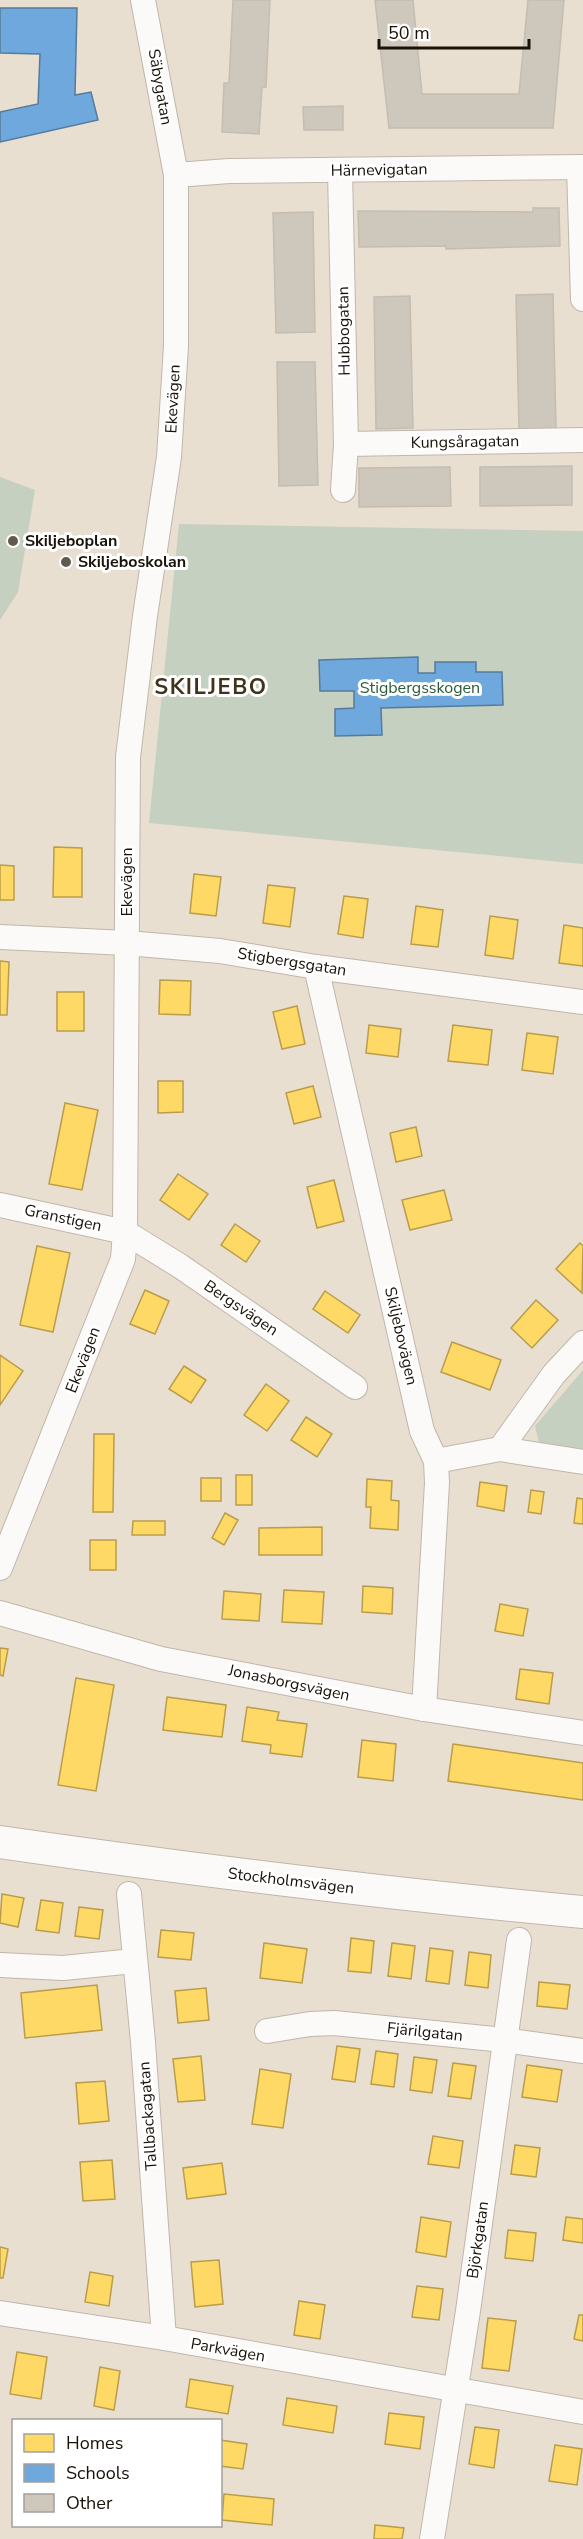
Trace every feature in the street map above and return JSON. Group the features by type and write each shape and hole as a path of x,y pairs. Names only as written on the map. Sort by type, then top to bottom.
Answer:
{"main road":[{"name":"Stockholmsvägen","path":"0,1842 123,1860 409,1895 583,1912"}],"street":[{"name":"Säbygatan","path":"143,0 176,175"},
{"name":"Härnevigatan","path":"176,175 229,171 581,167"},
{"path":"581,167 583,299"},
{"name":"Hubbogatan","path":"340,171 346,444 343,490"},
{"name":"Ekevägen","path":"0,1568 6,1540 123,1259 128,757 142,639 170,457 176,346 176,175"},
{"name":"Kungsåragatan","path":"346,444 583,440"},
{"name":"Stigbergsgatan","path":"0,937 127,943 220,951 316,967 583,1002"},
{"name":"Skiljebovägen","path":"316,967 422,1431 436,1461 432,1603 424,1710"},
{"name":"Granstigen","path":"0,1205 125,1232"},
{"name":"Bergsvägen","path":"125,1232 180,1266 355,1387"},
{"path":"500,1449 554,1374 583,1343"},
{"path":"436,1461 500,1449 583,1462"},
{"name":"Jonasborgsvägen","path":"0,1613 161,1659 424,1710 583,1733"},
{"name":"Tallbackagatan","path":"129,1894 143,2042 164,2338"},
{"name":"Björkgatan","path":"432,2539 519,1940"},
{"path":"0,1965 63,1968 134,1961"},
{"name":"Fjärilgatan","path":"267,2031 310,2024 334,2023 504,2040 583,2051"},
{"name":"Parkvägen","path":"0,2313 164,2338 583,2412"}],"green space":[{"name":"Skiljeboplan","path":"0,477 35,490 18,592 0,620"},
{"name":"Stigbergsskogen","path":"179,524 583,531 583,864 149,823"},
{"path":"583,1370 583,1454 540,1447 535,1426"}],"building: Homes":[{"path":"54,847 82,848 82,897 53,897"},
{"path":"0,865 14,866 14,900 0,900"},
{"path":"194,874 221,877 216,916 190,913"},
{"path":"268,885 295,888 290,927 263,923"},
{"path":"344,896 368,899 363,938 338,934"},
{"path":"416,906 443,910 438,947 411,944"},
{"path":"490,916 518,920 513,959 485,955"},
{"path":"564,925 583,928 583,966 559,963"},
{"path":"0,961 9,962 7,1015 0,1015"},
{"path":"160,980 191,981 190,1015 159,1014"},
{"path":"57,992 84,992 84,1031 57,1031"},
{"path":"297,1006 305,1044 282,1049 273,1012"},
{"path":"369,1025 401,1029 398,1057 366,1053"},
{"path":"453,1025 492,1030 488,1065 448,1061"},
{"path":"527,1033 558,1037 553,1074 522,1070"},
{"path":"158,1081 183,1081 183,1112 158,1113"},
{"path":"313,1086 321,1117 294,1124 286,1093"},
{"path":"65,1103 98,1110 82,1190 49,1184"},
{"path":"416,1127 422,1156 396,1162 390,1133"},
{"path":"178,1174 208,1194 189,1220 160,1200"},
{"path":"334,1180 344,1221 317,1228 307,1187"},
{"path":"444,1190 452,1220 410,1230 402,1200"},
{"path":"235,1224 260,1241 246,1262 221,1245"},
{"path":"580,1243 583,1246 582,1293 556,1269"},
{"path":"37,1246 70,1253 53,1332 20,1325"},
{"path":"145,1290 169,1301 155,1334 130,1324"},
{"path":"325,1291 360,1315 348,1333 313,1309"},
{"path":"536,1300 558,1320 532,1348 511,1328"},
{"path":"452,1342 501,1360 490,1390 441,1372"},
{"path":"0,1355 23,1371 0,1405"},
{"path":"184,1366 206,1380 191,1403 169,1389"},
{"path":"266,1384 289,1401 267,1431 244,1415"},
{"path":"306,1417 332,1434 317,1457 291,1440"},
{"path":"94,1434 114,1434 113,1512 93,1512"},
{"path":"236,1475 252,1475 252,1505 236,1505"},
{"path":"201,1478 221,1478 221,1501 201,1501"},
{"path":"367,1479 392,1481 391,1500 399,1501 398,1530 370,1528 371,1507 366,1507"},
{"path":"480,1482 507,1486 504,1511 477,1506"},
{"path":"531,1490 544,1492 541,1514 528,1512"},
{"path":"577,1498 583,1499 583,1524 574,1523"},
{"path":"225,1513 238,1520 224,1545 212,1538"},
{"path":"133,1521 165,1521 165,1535 132,1535"},
{"path":"322,1527 322,1555 259,1555 259,1528"},
{"path":"90,1540 116,1540 116,1570 90,1570"},
{"path":"363,1586 393,1588 392,1614 362,1612"},
{"path":"284,1590 324,1592 322,1624 282,1622"},
{"path":"224,1591 261,1594 259,1621 222,1619"},
{"path":"500,1604 528,1609 523,1636 495,1631"},
{"path":"0,1648 8,1649 3,1676 0,1675"},
{"path":"520,1669 553,1673 549,1704 516,1699"},
{"path":"76,1678 114,1685 96,1791 58,1785"},
{"path":"167,1697 226,1705 222,1737 163,1730"},
{"path":"247,1707 279,1712 277,1720 307,1724 302,1757 270,1753 271,1745 242,1741"},
{"path":"362,1740 396,1744 393,1781 358,1777"},
{"path":"453,1744 583,1763 583,1800 448,1781"},
{"path":"2,1894 24,1898 18,1927 0,1923"},
{"path":"41,1900 63,1903 59,1933 36,1930"},
{"path":"79,1907 103,1910 99,1939 75,1936"},
{"path":"161,1930 194,1933 191,1960 158,1957"},
{"path":"351,1938 374,1941 371,1973 348,1971"},
{"path":"264,1943 307,1949 302,1983 260,1978"},
{"path":"392,1943 415,1946 411,1979 388,1976"},
{"path":"430,1948 453,1951 449,1984 426,1981"},
{"path":"469,1952 491,1955 488,1988 465,1985"},
{"path":"539,1982 570,1985 567,2009 537,2006"},
{"path":"97,1985 102,2030 25,2038 21,1993"},
{"path":"206,1988 209,2020 178,2023 175,1991"},
{"path":"337,2046 360,2049 355,2082 332,2079"},
{"path":"376,2051 398,2054 394,2087 371,2084"},
{"path":"201,2056 205,2100 178,2102 173,2059"},
{"path":"414,2057 437,2060 432,2093 410,2090"},
{"path":"453,2063 476,2066 471,2099 448,2096"},
{"path":"527,2065 562,2070 557,2102 522,2097"},
{"path":"260,2069 291,2074 283,2128 252,2124"},
{"path":"105,2081 109,2121 79,2124 76,2083"},
{"path":"433,2136 463,2141 459,2168 428,2164"},
{"path":"515,2145 540,2148 536,2177 511,2174"},
{"path":"112,2160 115,2199 83,2201 80,2162"},
{"path":"222,2163 226,2194 187,2199 183,2168"},
{"path":"421,2217 451,2222 446,2257 416,2252"},
{"path":"566,2217 583,2219 583,2243 563,2240"},
{"path":"508,2230 536,2233 533,2261 505,2258"},
{"path":"0,2247 8,2249 3,2278 0,2278"},
{"path":"219,2260 223,2304 195,2307 191,2262"},
{"path":"90,2272 113,2276 109,2306 85,2302"},
{"path":"417,2286 443,2289 439,2320 412,2317"},
{"path":"299,2301 325,2305 320,2339 294,2335"},
{"path":"579,2315 583,2315 583,2341 574,2339"},
{"path":"488,2318 516,2321 509,2371 482,2368"},
{"path":"17,2352 47,2357 41,2399 10,2394"},
{"path":"100,2367 120,2371 114,2410 94,2406"},
{"path":"190,2379 233,2386 228,2414 186,2407"},
{"path":"287,2398 337,2406 333,2433 283,2425"},
{"path":"389,2413 424,2417 420,2449 385,2444"},
{"path":"475,2427 499,2430 494,2468 469,2464"},
{"path":"222,2440 247,2444 243,2469 222,2466"},
{"path":"555,2445 582,2449 577,2485 549,2481"},
{"path":"224,2494 274,2499 272,2525 222,2520"},
{"path":"375,2525 404,2528 402,2539 374,2539"}],"building: Schools":[{"path":"0,8 77,8 75,95 91,92 98,120 0,142 0,112 38,104 40,54 0,53"},
{"path":"418,657 418,673 435,673 435,662 476,662 476,672 502,672 503,705 381,708 382,735 335,736 335,709 354,708 354,691 320,691 319,660"}],"building: Other":[{"path":"233,0 270,0 266,87 262,87 259,134 222,132 224,83 229,83"},
{"path":"375,0 413,0 422,94 519,94 528,0 564,0 553,128 389,128"},
{"path":"343,106 343,130 304,130 303,107"},
{"path":"533,208 559,208 560,246 446,249 446,246 359,247 358,211 533,212"},
{"path":"313,212 315,332 276,333 273,213"},
{"path":"553,294 556,429 519,430 516,295"},
{"path":"410,296 413,428 376,429 374,297"},
{"path":"277,362 315,362 318,485 279,486"},
{"path":"572,466 572,505 480,506 480,467"},
{"path":"450,467 451,506 359,507 359,468"}],"place":[{"name":"Skiljeboplan","path":"13,541"},
{"name":"Skiljeboskolan","path":"66,562"}],"district":[{"name":"SKILJEBO","path":"211,687"}]}
